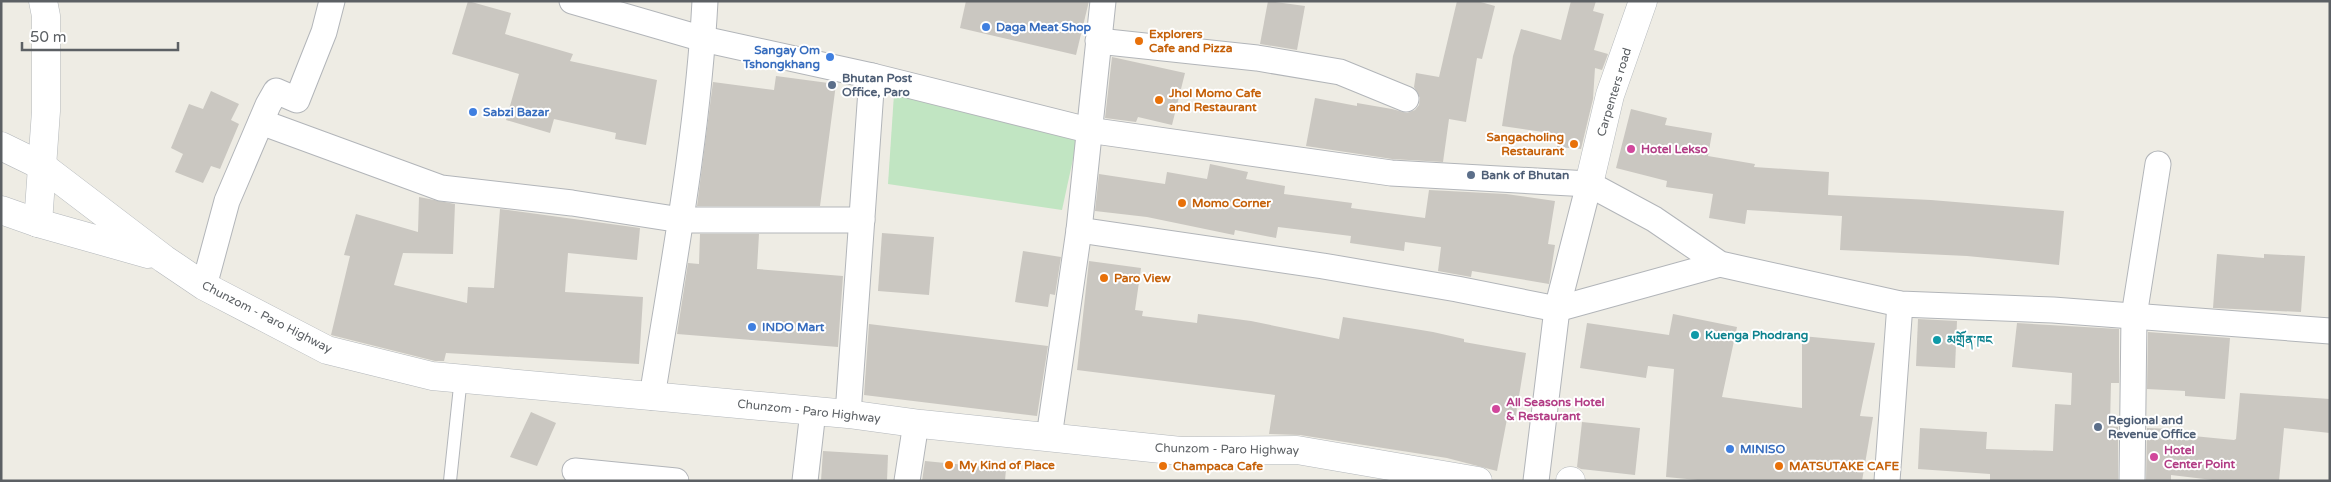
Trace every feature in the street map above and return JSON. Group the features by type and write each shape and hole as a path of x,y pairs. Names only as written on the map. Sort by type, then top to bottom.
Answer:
{"street":[{"path":"38,224 46,111 46,16 43,1"},
{"path":"204,286 227,201 261,122 276,91 297,100 324,32 332,1"},
{"path":"572,1 703,39 872,76 1088,130 1391,172 1589,184 1654,218 1720,264 1900,304 2053,310 2330,331"},
{"path":"652,397 681,220 703,39 705,1"},
{"path":"1049,437 1079,230 1103,1"},
{"name":"Carpenters road","path":"1589,184 1610,95 1642,1"},
{"path":"1098,42 1257,58 1340,72 1406,99"},
{"path":"848,414 872,76"},
{"path":"261,122 441,188 572,203 681,220 862,220"},
{"name":"Chunzom - Paro Highway","path":"1,146 42,166 164,259 204,286 327,350 432,376 461,377 652,397 848,414 916,423 1181,450 1297,450 1478,481"},
{"path":"2132,481 2134,316 2158,164"},
{"path":"1536,481 1557,309 1589,184"},
{"name":"Chunzom - Paro Highway","path":"1,210 38,224 164,259"},
{"path":"1079,230 1457,289 1557,309 1720,264"},
{"path":"1887,481 1900,304"},
{"path":"805,481 813,411"},
{"path":"907,481 916,423"},
{"path":"575,471 676,481"}],"lane":[{"path":"450,481 461,377"}],"green space":[{"path":"894,94 1078,136 1062,210 888,184"}],"building":[{"path":"468,1 511,13 505,34 573,54 570,61 657,80 646,145 615,139 616,133 554,119 550,133 506,120 519,74 452,54"},
{"path":"966,1 1089,1 1076,55 960,28"},
{"path":"1268,1 1305,6 1297,50 1260,44"},
{"path":"1457,1 1477,1 1495,6 1482,59 1477,58 1466,122 1449,119 1443,162 1392,159 1306,146 1315,98 1357,106 1357,103 1407,113 1415,110 1419,105 1420,98 1414,87 1416,73 1439,77"},
{"path":"1571,1 1596,1 1593,11 1604,14 1594,50 1608,54 1602,70 1595,68 1593,99 1581,149 1557,147 1557,134 1502,126 1513,56 1521,29 1561,40"},
{"path":"1112,57 1185,73 1172,125 1138,117 1136,122 1105,118"},
{"path":"776,76 836,84 820,206 697,206 713,82 774,90"},
{"path":"211,91 239,104 231,120 239,124 220,169 211,166 203,183 175,172 183,154 171,148 189,104 203,109"},
{"path":"1631,109 1667,118 1665,125 1712,133 1708,156 1755,164 1754,167 1829,172 1828,195 1931,200 2064,211 2059,265 1967,256 1840,250 1842,216 1747,210 1745,224 1709,218 1713,194 1666,187 1667,181 1616,168"},
{"path":"1210,164 1248,172 1246,179 1285,186 1284,194 1352,203 1351,208 1425,218 1429,190 1506,194 1555,201 1548,244 1555,245 1549,284 1472,271 1471,277 1438,271 1441,247 1405,242 1404,251 1350,243 1351,236 1278,227 1276,238 1235,230 1234,235 1147,217 1095,211 1099,174 1165,184 1167,172 1207,179"},
{"path":"419,197 455,204 453,254 403,253 394,285 467,303 468,287 494,288 500,209 640,228 637,260 568,253 565,292 643,297 639,364 446,353 444,361 435,361 331,335 350,256 344,255 356,214 418,232"},
{"path":"882,233 934,237 929,295 878,291"},
{"path":"700,234 759,234 757,269 843,276 838,347 677,334 688,263 699,264"},
{"path":"1023,251 1061,257 1055,295 1050,294 1048,307 1015,302"},
{"path":"2217,254 2264,258 2264,254 2305,256 2301,312 2213,308"},
{"path":"1089,261 1141,268 1135,310 1143,311 1142,316 1197,323 1198,314 1251,321 1339,339 1343,317 1433,332 1464,339 1464,342 1526,353 1515,421 1507,419 1497,471 1447,458 1300,435 1269,434 1275,395 1077,370"},
{"path":"1673,314 1737,327 1722,397 1802,408 1802,336 1875,343 1860,416 1873,417 1862,481 1708,481 1666,477 1674,369 1648,366 1646,378 1580,368 1587,323 1669,335"},
{"name":"མགྲོན་ཁང","path":"1918,319 1957,321 1955,368 1916,366"},
{"path":"2017,323 2119,329 2119,383 2111,383 2110,426 2118,427 2118,481 1990,481 1990,474 1918,469 1920,428 1987,432 1986,449 2053,451 2055,404 2071,405 2072,373 2012,367"},
{"path":"869,324 1048,346 1037,416 864,395"},
{"path":"2148,332 2230,338 2225,399 2185,396 2185,391 2147,389"},
{"path":"2240,393 2330,399 2330,433 2284,428 2279,481 2221,481 2171,475 2171,481 2146,481 2147,428 2173,429 2173,434 2234,440 2236,439"},
{"path":"531,412 556,423 537,466 510,457"},
{"path":"1582,422 1640,428 1635,475 1577,467"},
{"path":"823,451 888,455 887,481 821,481"},
{"path":"925,461 1006,469 1005,481 922,481"}],"place":[{"name":"Daga Meat Shop","path":"986,27"},
{"name":"Explorers Cafe and Pizza","path":"1139,41"},
{"name":"Sangay Om Tshongkhang","path":"830,57"},
{"name":"Bhutan Post Office, Paro","path":"832,85"},
{"name":"Jhol Momo Cafe and Restaurant","path":"1159,100"},
{"name":"Sabzi Bazar","path":"473,112"},
{"name":"Sangacholing Restaurant","path":"1574,144"},
{"name":"Hotel Lekso","path":"1631,149"},
{"name":"Bank of Bhutan","path":"1471,175"},
{"name":"Momo Corner","path":"1182,203"},
{"name":"Paro View","path":"1104,278"},
{"name":"INDO Mart","path":"752,327"},
{"name":"Kuenga Phodrang","path":"1695,335"},
{"name":"མགྲོན་ཁང","path":"1937,340"},
{"name":"All Seasons Hotel & Restaurant","path":"1496,409"},
{"name":"Regional and Revenue Office","path":"2098,427"},
{"name":"MINISO","path":"1730,449"},
{"name":"Hotel Center Point","path":"2154,457"},
{"name":"My Kind of Place","path":"949,465"},
{"name":"Champaca Cafe","path":"1163,466"},
{"name":"MATSUTAKE CAFE","path":"1779,466"}]}
